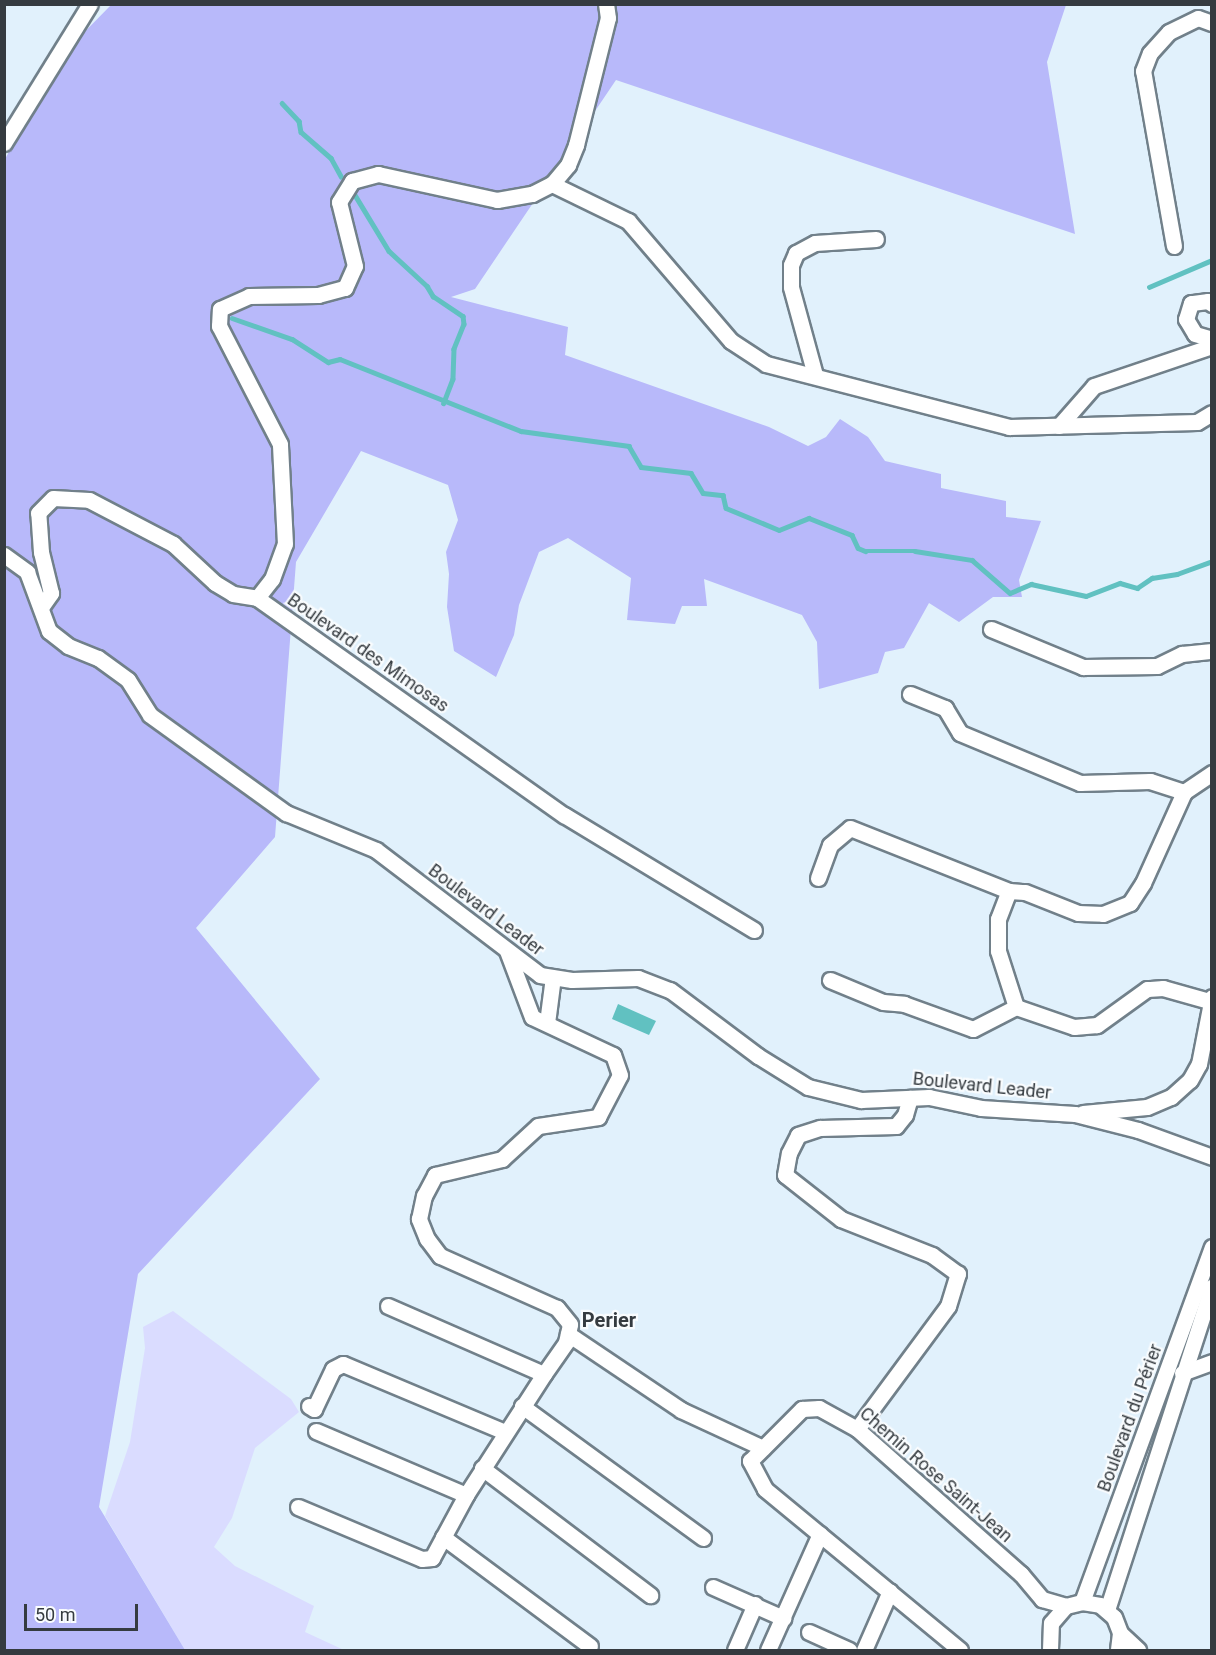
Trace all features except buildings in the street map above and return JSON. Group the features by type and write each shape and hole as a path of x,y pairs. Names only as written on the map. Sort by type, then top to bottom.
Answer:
{"street":[{"path":"4,143 90,4"},
{"path":"256,597 272,579 285,544 280,444 219,326 220,309 249,296 318,295 345,288 354,266 339,202 352,181 378,174 497,200 532,194 552,184 568,165 576,145 608,18 606,4"},
{"path":"1174,246 1143,71 1150,53 1169,32 1198,18 1212,23"},
{"path":"552,184 628,221 731,341 766,364 1009,427 1197,422 1212,413"},
{"path":"815,375 791,287 796,253 815,243 876,239"},
{"path":"1212,304 1208,301 1191,303 1186,319 1196,334 1212,339"},
{"path":"1059,426 1094,386 1212,346"},
{"name":"Boulevard des Mimosas","path":"42,606 51,593 41,552 38,513 53,498 89,500 173,544 215,583 234,594 256,597 564,815 754,930"},
{"name":"Boulevard Leader","path":"4,555 27,572 42,606 49,631 68,646 98,658 128,680 150,716 286,813 376,850 540,975 638,978 670,990 758,1056 808,1087 861,1100 929,1097 981,1108 1075,1114 1138,1130 1211,1158"},
{"path":"991,629 1083,666 1157,666 1182,654 1212,651"},
{"path":"910,694 945,708 960,733 1080,783 1150,781 1184,792"},
{"path":"818,878 830,845 850,828 1009,891 1025,892 1078,913 1103,914 1130,903 1143,883 1184,792 1212,773"},
{"path":"1009,891 998,919 998,951 1016,1008"},
{"path":"298,1507 422,1559 432,1558 482,1468 568,1334 570,1324 557,1308 440,1256 427,1239 419,1219 424,1196 435,1175 502,1159 538,1126 598,1117 609,1102 620,1075 613,1055 532,1017 507,951"},
{"path":"547,1023 553,977"},
{"path":"830,980 883,1002 904,1004 973,1029 1016,1008 1074,1027 1097,1025 1147,989 1163,988 1210,999 1199,1064 1190,1080 1171,1097 1147,1107 1075,1114"},
{"path":"857,1429 948,1306 958,1274 932,1256 841,1219 785,1175 789,1153 798,1135 820,1128 896,1126 905,1115 910,1098"},
{"name":"Boulevard du Périer","path":"1082,1602 1212,1246"},
{"name":"Boulevard du Périer","path":"1107,1610 1182,1373 1212,1287"},
{"path":"388,1306 544,1374"},
{"path":"568,1334 681,1410 763,1448 750,1461 765,1489 960,1650"},
{"path":"1182,1373 1212,1362"},
{"path":"309,1406 314,1409 333,1369 343,1364 505,1432"},
{"path":"522,1406 703,1538"},
{"name":"Chemin Rose Saint-Jean","path":"763,1448 793,1415 810,1406 819,1408 857,1429 1021,1574 1042,1599 1043,1614 1051,1623"},
{"path":"316,1431 466,1495"},
{"path":"482,1468 650,1595"},
{"path":"768,1650 820,1534"},
{"path":"443,1537 590,1646"},
{"path":"713,1587 783,1618"},
{"path":"864,1650 890,1591"},
{"path":"1042,1599 1066,1606 1082,1602 1107,1610 1120,1633 1138,1650"},
{"path":"735,1650 755,1604"},
{"path":"1047,1649 1051,1623 1066,1606"},
{"path":"809,1632 849,1650"},
{"path":"1118,1650 1120,1633"}],"shaded area":[{"path":"111,5 1066,5 1047,62 1075,234 616,80 475,289 451,297 568,327 565,355 769,427 808,446 826,437 840,419 868,437 885,461 941,474 941,488 1006,501 1006,517 1041,521 1019,580 1022,597 993,597 959,622 929,603 904,648 885,652 878,673 819,689 817,642 802,615 704,579 707,606 682,606 675,624 627,620 631,578 568,538 539,552 519,605 514,635 496,677 454,651 447,607 449,574 446,552 458,520 448,485 361,451 296,562 275,837 196,928 320,1079 138,1274 99,1507 185,1650 5,1650 4,161 58,59"},
{"path":"618,1004 656,1021 649,1035 612,1019"},
{"path":"173,1311 291,1399 299,1412 255,1448 232,1518 214,1547 235,1566 314,1606 305,1632 344,1650 185,1650 105,1516 130,1442 145,1348 143,1327"}],"waterway":[{"path":"282,103 299,121 301,132 331,158 341,176"},
{"path":"352,190 389,251 427,286 433,296 463,316 464,324 454,349 453,379 444,403"},
{"path":"1149,287 1212,260"},
{"path":"232,318 292,339 328,362 340,359 521,431 629,446 641,467 691,473 703,493 723,495 726,508 779,530 809,518 852,535 858,548 865,551 915,551 972,560 1010,593 1031,584 1086,596 1120,583 1137,588 1152,578 1177,574 1212,561"}],"district":[{"name":"Perier","path":"609,1320"}]}
